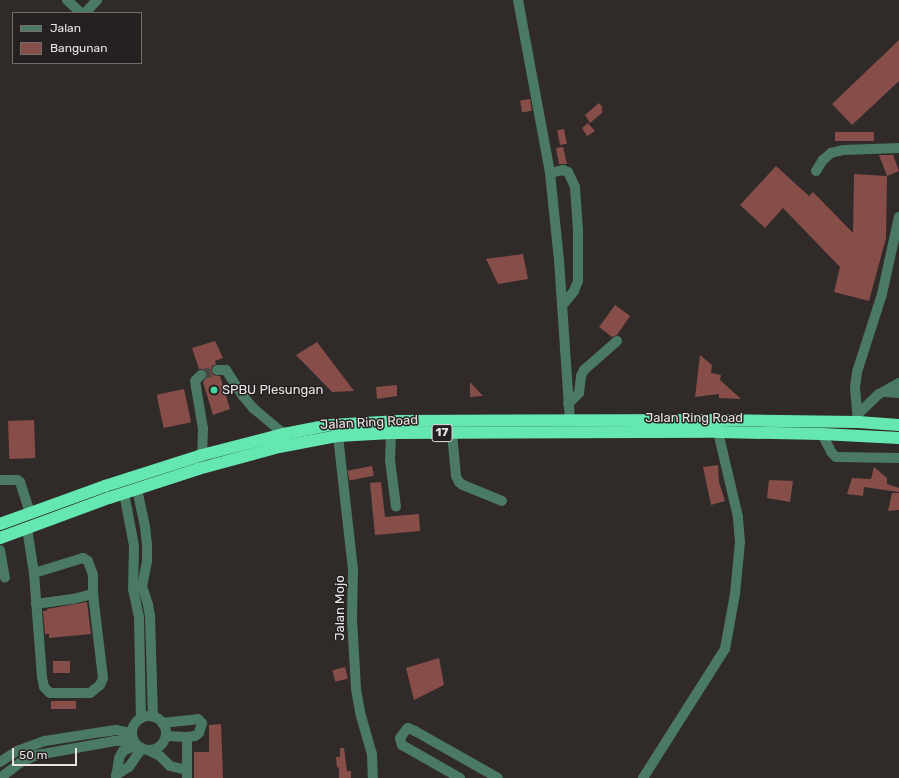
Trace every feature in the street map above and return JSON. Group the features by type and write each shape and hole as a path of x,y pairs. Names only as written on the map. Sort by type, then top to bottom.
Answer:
{"highway":[{"name":"Jalan Ring Road","path":"0,524 105,486 202,455 284,434 355,422 858,418 899,425"},
{"name":"Jalan Ring Road","path":"0,538 124,493 256,453 338,436 391,433 718,432 822,434 899,438"},
{"path":"105,486 110,498"}],"street":[{"path":"67,0 79,12"},
{"path":"86,12 97,0"},
{"path":"518,0 550,173 559,260 570,420"},
{"path":"816,171 823,160 831,153 843,150 899,148"},
{"path":"550,173 563,170 568,172 575,187 578,231 578,281 574,291 562,306"},
{"path":"858,418 855,387 857,372 884,287 899,217"},
{"path":"568,404 578,393 581,376 584,370 617,340"},
{"path":"217,370 226,370 243,396 253,408 284,434"},
{"path":"201,375 195,381 203,429 202,455"},
{"path":"858,418 884,392 899,383"},
{"path":"884,392 899,393"},
{"path":"644,778 725,649 734,594 740,542 738,516 718,432"},
{"path":"391,433 390,460 396,507"},
{"path":"452,433 456,476 459,482 502,501"},
{"path":"822,434 831,452 836,456 899,458"},
{"name":"Jalan Mojo","path":"338,436 353,570 352,619 356,689 360,716 372,754 373,778"},
{"path":"0,480 17,480 20,482 30,513"},
{"path":"137,489 142,508 146,538 147,561 142,586 150,616 153,717"},
{"path":"116,776 129,766 138,743 133,727 141,718 139,617 133,589 134,546 124,493"},
{"path":"27,528 34,573 42,677 46,690 50,693 90,693 100,685 102,678 93,594 93,575 88,561 83,558 34,573"},
{"path":"0,550 5,578"},
{"path":"36,604 73,599 93,594"},
{"path":"0,778 21,762 37,755 115,742 159,746 166,736 162,723 153,717 141,718"},
{"path":"162,723 198,719 201,721 202,727 199,733 187,737 166,736"},
{"path":"460,778 402,744 400,738 406,730 408,728 415,731 498,778"},
{"path":"0,762 17,751 45,741 116,730 160,756 170,766 187,774 187,737"},
{"path":"116,776 119,758 123,751 138,743"}],"building":[{"path":"899,40 899,81 852,125 832,104"},
{"path":"530,99 532,111 522,112 520,101"},
{"path":"599,103 603,108 601,109 603,112 590,123 585,115"},
{"path":"588,123 595,131 587,136 582,128"},
{"path":"564,129 567,144 560,145 557,130"},
{"path":"835,132 874,132 874,141 835,141"},
{"path":"563,147 567,164 559,164 556,148"},
{"path":"879,155 893,155 899,171 887,176"},
{"path":"776,166 809,196 813,192 853,233 854,174 887,176 886,238 869,301 834,292 840,267 783,208 765,228 740,205"},
{"path":"523,254 528,279 498,284 486,259"},
{"path":"615,305 630,316 617,335 612,337 599,327"},
{"path":"215,341 223,358 215,361 216,364 212,366 211,370 213,375 220,376 230,409 213,415 203,382 207,377 207,373 203,369 199,369 192,348"},
{"path":"317,342 354,391 332,392 296,355"},
{"path":"700,355 712,365 711,373 721,375 720,380 741,399 719,398 719,394 695,397"},
{"path":"470,382 483,396 470,397"},
{"path":"397,385 397,396 377,399 376,387"},
{"path":"184,389 191,422 164,428 157,395"},
{"path":"34,420 35,458 9,459 8,421"},
{"path":"718,465 719,482 725,501 711,505 703,467"},
{"path":"372,466 374,476 349,481 347,471"},
{"path":"874,467 887,478 887,484 899,488 899,492 864,487 863,496 847,494 852,478 871,479"},
{"path":"769,480 793,481 790,502 767,498"},
{"path":"381,482 385,517 419,514 420,531 375,535 370,483"},
{"path":"892,493 899,493 899,510 888,511"},
{"path":"87,602 91,634 49,638 49,634 45,634 43,611"},
{"path":"439,658 444,685 414,700 406,668"},
{"path":"53,661 70,661 70,673 53,673"},
{"path":"345,667 348,679 335,682 332,670"},
{"path":"51,701 76,701 76,709 51,709"},
{"path":"221,724 223,778 194,778 194,752 209,752 209,725"},
{"path":"340,748 344,748 347,771 351,771 351,778 339,778 339,767 337,768 336,757 340,757"}],"tunnel":[{"path":"201,375 217,370"}],"place":[{"name":"SPBU Plesungan","path":"214,390"}]}
